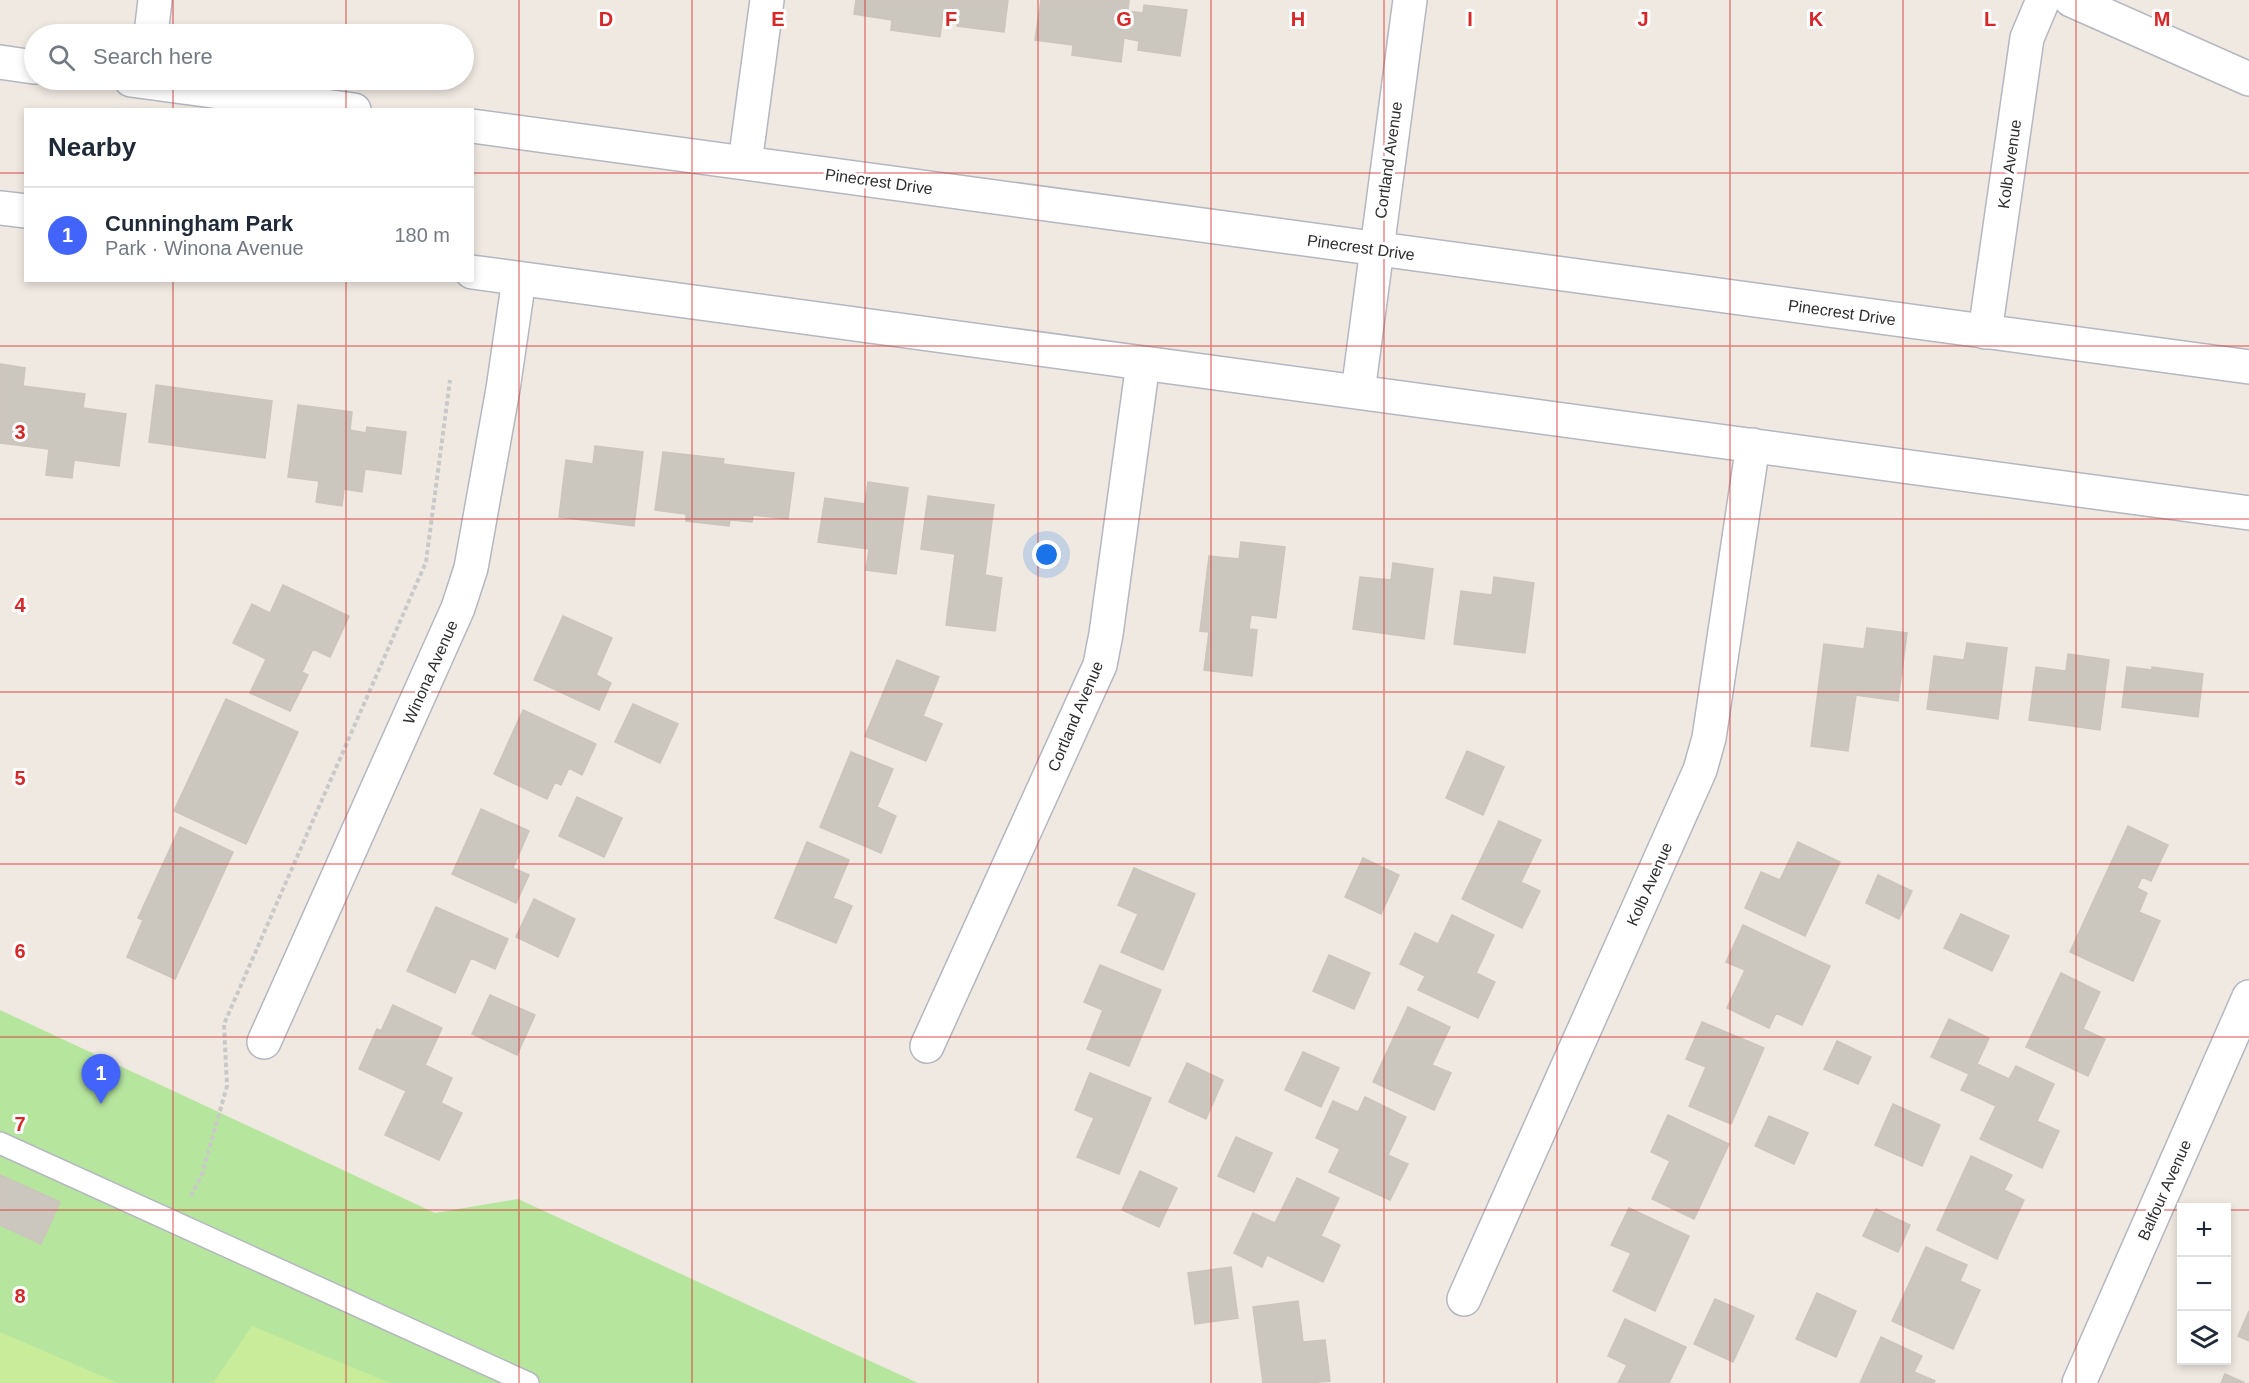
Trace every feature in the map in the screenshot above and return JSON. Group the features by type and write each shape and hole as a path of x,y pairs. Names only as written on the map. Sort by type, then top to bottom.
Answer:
{"street":[{"path":"152,24 155,0"},
{"path":"746,163 767,0"},
{"name":"Cortland Avenue","path":"1358,392 1410,0"},
{"name":"Kolb Avenue","path":"1985,332 2027,38 2043,0"},
{"path":"2071,0 2249,79"},
{"path":"0,62 24,66"},
{"path":"168,90 335,108"},
{"name":"Pinecrest Drive","path":"474,126 2249,367"},
{"path":"0,208 24,211"},
{"path":"474,272 2249,513"},
{"name":"Winona Avenue","path":"264,1042 458,608 471,568 503,389 519,279"},
{"name":"Cortland Avenue","path":"927,1046 1100,665 1143,363"},
{"name":"Kolb Avenue","path":"1464,1299 1700,770 1709,738 1753,445"},
{"name":"Balfour Avenue","path":"2079,1383 2249,997"}],"lane":[{"path":"0,1143 528,1383"}],"path":[{"path":"178,1224 202,1174 227,1086 224,1024 426,562 450,380"}],"green space":[{"path":"0,1010 435,1213 518,1199 918,1383 0,1383"},
{"path":"252,1326 390,1383 213,1383"},
{"path":"0,1332 118,1383 0,1383"}],"building":[{"path":"856,0 1008,0 1004,32 957,26 958,15 943,13 940,37 891,30 892,20 854,14"},
{"path":"1041,0 1129,0 1128,11 1143,13 1144,5 1187,10 1180,56 1138,50 1139,41 1124,38 1121,62 1072,55 1073,45 1035,40"},
{"path":"0,364 25,368 23,386 85,394 83,408 126,414 119,466 74,460 72,478 46,475 49,449 0,443"},
{"path":"156,385 272,401 265,458 149,442"},
{"path":"298,405 352,412 350,430 366,433 367,427 406,432 401,474 365,469 362,492 344,489 342,506 316,502 319,481 288,477"},
{"path":"595,446 643,452 634,526 559,517 566,460 593,464"},
{"path":"663,452 724,459 723,464 794,473 788,519 753,515 752,522 730,520 729,526 686,521 686,514 655,510"},
{"path":"868,482 908,488 896,574 866,570 869,549 818,542 825,498 865,504"},
{"path":"928,496 994,505 985,575 1002,578 995,631 946,625 955,554 921,549"},
{"path":"1241,542 1285,547 1276,618 1251,615 1249,629 1257,630 1252,676 1204,670 1209,632 1200,631 1209,556 1239,559"},
{"path":"1393,563 1433,569 1424,639 1353,629 1360,577 1391,580"},
{"path":"1494,577 1534,583 1525,653 1454,644 1461,591 1492,595"},
{"path":"283,585 349,616 330,657 313,649 302,672 308,675 290,711 250,693 266,659 233,643 252,604 270,613"},
{"path":"563,616 612,638 596,675 611,683 599,710 534,680"},
{"path":"1867,628 1907,633 1898,701 1856,695 1848,751 1811,746 1824,644 1864,649"},
{"path":"1967,643 2007,648 1998,719 1927,709 1934,656 1964,660"},
{"path":"2068,654 2109,660 2100,730 2029,720 2036,667 2066,671"},
{"path":"897,660 939,677 923,716 942,724 926,761 865,736"},
{"path":"2127,667 2152,670 2152,667 2203,674 2198,717 2122,707"},
{"path":"226,699 298,732 246,844 174,811"},
{"path":"633,704 678,724 660,763 615,742"},
{"path":"523,710 596,744 582,775 569,768 561,785 555,782 547,799 494,774"},
{"path":"1467,751 1504,767 1483,815 1446,798"},
{"path":"851,752 893,769 877,807 896,816 881,853 820,827"},
{"path":"577,797 622,818 604,857 559,836"},
{"path":"481,809 529,831 513,868 529,875 516,903 452,874"},
{"path":"1499,821 1541,840 1521,882 1540,891 1522,928 1462,899"},
{"path":"2128,826 2168,845 2151,881 2142,877 2137,888 2147,893 2139,912 2160,921 2133,981 2070,952"},
{"path":"180,827 233,852 175,979 127,957 143,920 138,918"},
{"path":"807,842 849,860 833,898 852,906 836,943 775,918"},
{"path":"1798,842 1840,862 1805,936 1745,908 1761,872 1780,880"},
{"path":"1363,858 1399,875 1381,914 1345,897"},
{"path":"1134,868 1195,894 1163,970 1121,952 1138,914 1118,905"},
{"path":"1878,875 1912,891 1899,919 1866,903"},
{"path":"534,899 575,919 558,957 516,937"},
{"path":"436,907 508,939 495,969 471,958 455,993 407,971"},
{"path":"1961,914 2009,936 1992,971 1944,948"},
{"path":"1452,915 1494,935 1476,973 1495,982 1478,1018 1418,990 1425,976 1400,964 1415,933 1438,944"},
{"path":"1743,925 1830,966 1802,1025 1776,1013 1769,1028 1727,1008 1745,970 1726,962"},
{"path":"1329,955 1370,973 1354,1009 1313,991"},
{"path":"1100,965 1161,990 1129,1066 1087,1049 1103,1010 1084,1002"},
{"path":"2061,973 2100,992 2083,1029 2105,1039 2088,1076 2026,1047"},
{"path":"490,995 535,1015 517,1055 472,1034"},
{"path":"393,1005 442,1028 425,1065 452,1078 441,1103 462,1113 439,1160 385,1135 406,1091 359,1069 377,1029 381,1031"},
{"path":"1408,1007 1450,1027 1432,1065 1451,1073 1434,1110 1373,1082"},
{"path":"1949,1019 1989,1038 1977,1064 2009,1079 2016,1066 2054,1084 2037,1121 2059,1131 2042,1168 1980,1139 1996,1106 1961,1090 1969,1074 1931,1057"},
{"path":"1702,1022 1764,1048 1731,1124 1689,1106 1706,1067 1686,1059"},
{"path":"1837,1041 1871,1057 1858,1084 1824,1069"},
{"path":"1303,1052 1339,1068 1321,1107 1285,1090"},
{"path":"1187,1063 1223,1080 1206,1119 1169,1102"},
{"path":"1090,1073 1151,1098 1119,1174 1077,1157 1094,1118 1075,1110"},
{"path":"1365,1097 1406,1117 1388,1155 1408,1164 1390,1200 1329,1172 1340,1149 1316,1138 1333,1101 1358,1112"},
{"path":"1893,1104 1940,1125 1922,1166 1875,1145"},
{"path":"1668,1115 1729,1144 1694,1219 1652,1199 1670,1161 1651,1152"},
{"path":"1769,1116 1808,1133 1794,1164 1755,1146"},
{"path":"1236,1137 1272,1153 1254,1192 1218,1176"},
{"path":"1971,1156 2012,1175 2004,1190 2024,1200 1997,1259 1937,1230"},
{"path":"1140,1171 1177,1188 1159,1227 1122,1210"},
{"path":"0,1175 60,1202 41,1244 0,1225"},
{"path":"1297,1178 1339,1198 1321,1236 1340,1245 1323,1282 1267,1255 1262,1267 1234,1253 1253,1213 1275,1223"},
{"path":"1629,1208 1689,1236 1655,1311 1613,1291 1631,1253 1611,1245"},
{"path":"1876,1209 1910,1225 1898,1252 1863,1236"},
{"path":"1926,1247 1967,1265 1960,1281 1980,1290 1953,1349 1892,1321"},
{"path":"1231,1267 1238,1318 1195,1324 1188,1273"},
{"path":"1817,1293 1856,1311 1836,1357 1796,1339"},
{"path":"1715,1299 1754,1316 1733,1362 1694,1344"},
{"path":"1298,1301 1303,1342 1325,1340 1330,1381 1263,1383 1253,1307"},
{"path":"2249,1311 2249,1341 2238,1336"},
{"path":"1625,1319 1686,1347 1669,1383 1618,1383 1627,1365 1608,1356"},
{"path":"1881,1337 1922,1356 1914,1372 1935,1381 1934,1383 1860,1383"},
{"path":"2225,1374 2245,1383 2221,1383"}],"place":[{"name":"Cunningham Park","path":"101,1104"}]}
